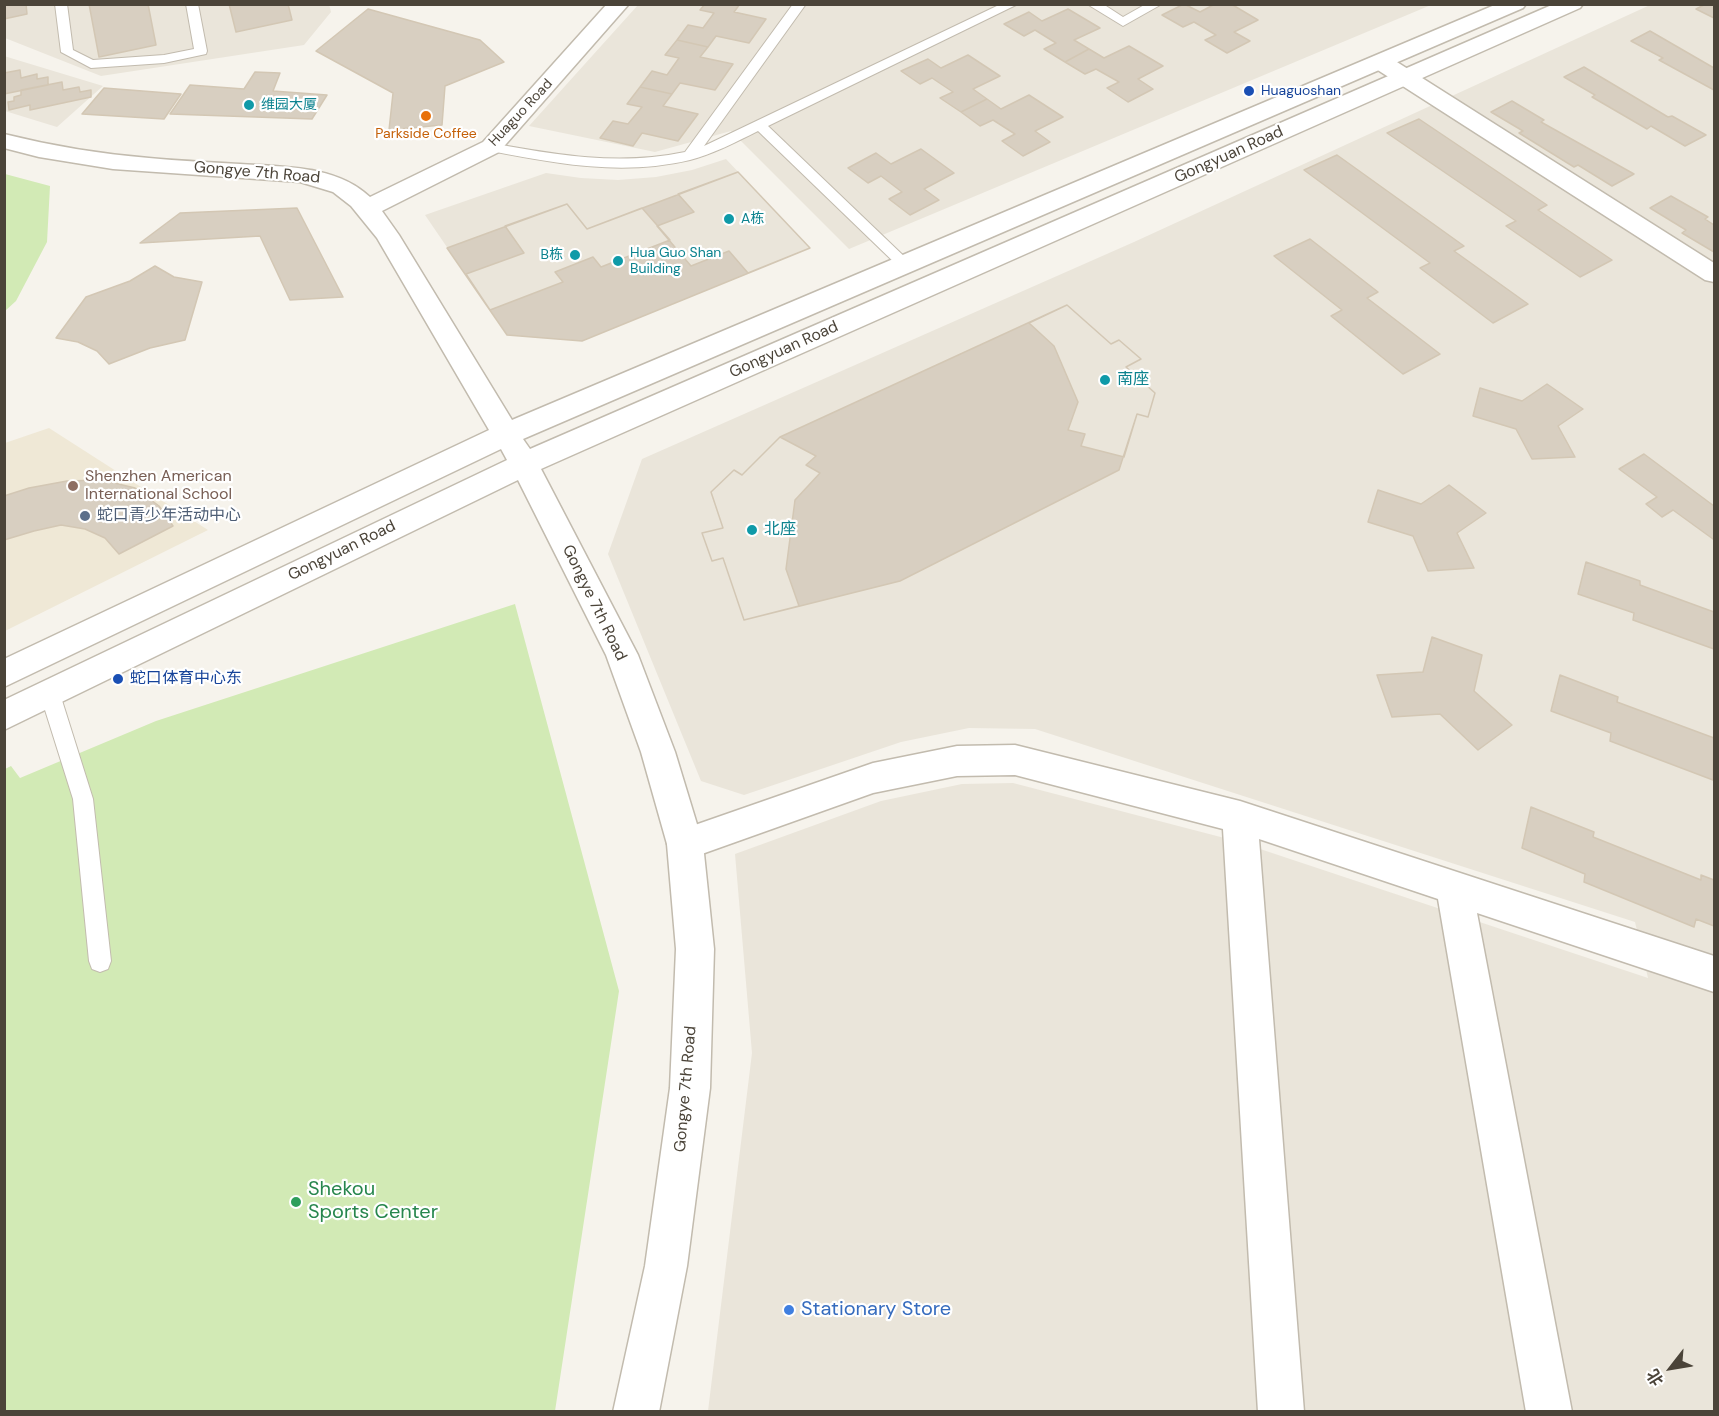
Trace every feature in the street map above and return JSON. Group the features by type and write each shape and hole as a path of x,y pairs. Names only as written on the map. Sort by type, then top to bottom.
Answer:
{"street":[{"name":"Huaguo Road","path":"368,208 491,147 620,4"},
{"name":"Gongyuan Road","path":"4,716 50,694 515,449 904,264 1516,4"},
{"name":"Gongyuan Road","path":"4,674 515,449 1406,78 1573,4"},
{"path":"1381,62 1714,274"},
{"name":"Gongye 7th Road","path":"4,141 63,154 107,160 300,175 328,180 349,191 368,208 515,449 622,655 658,752 685,844 694,949 690,1088 666,1266 636,1412"},
{"path":"685,844 873,778 957,761 1015,760 1240,817 1714,974"},
{"path":"1240,817 1281,1412"},
{"path":"1454,888 1550,1412"}],"lane":[{"path":"61,4 67,52 92,64 164,59 201,51 192,4"},
{"path":"689,156 800,4"},
{"path":"491,147 603,165 647,164 689,156 728,143 759,125 1012,4"},
{"path":"1093,4 1123,22 1156,4"},
{"path":"759,125 904,264"},
{"path":"50,694 83,799 100,961"}],"shaded area":[{"path":"329,4 331,12 304,45 101,76 5,38 4,5"},
{"path":"638,5 1431,5 849,249 731,131 655,152 529,126"},
{"path":"1650,5 1714,5 1714,1411 708,1411 752,1053 735,854 881,801 962,784 1013,783 1236,841 1648,978 1635,922 1035,729 969,728 901,742 744,795 701,781 608,554 642,459 1134,242"},
{"path":"4,56 103,86 57,127 5,111"},
{"name":"Hua Guo Shan Building","path":"726,159 810,248 582,341 507,335 425,215 546,173 618,180 656,177 692,170"},
{"name":"Shenzhen American International School","path":"49,428 208,530 5,631 5,443"}],"green space":[{"path":"5,174 50,186 47,242 16,301 5,311"},
{"name":"Shekou Sports Center","path":"515,604 619,991 555,1411 5,1412 5,769 11,766 20,778 156,721"}],"building":[{"path":"4,4 26,4 27,14 4,19"},
{"path":"89,4 148,4 156,45 99,57"},
{"path":"229,4 288,4 292,20 236,32"},
{"path":"705,4 740,4 734,12 766,19 749,43 716,36 708,47 677,40 688,25 703,28 714,13 700,10"},
{"path":"1184,4 1200,12 1215,4 1231,4 1258,20 1234,32 1250,41 1227,53 1205,40 1216,35 1194,22 1183,27 1162,15"},
{"path":"1706,4 1714,4 1714,18 1696,9"},
{"path":"368,9 480,40 504,62 445,86 442,125 389,130 393,93 316,51"},
{"path":"1068,9 1100,28 1074,40 1089,49 1065,62 1044,49 1056,43 1035,30 1024,36 1004,24 1029,12 1042,21"},
{"path":"1650,31 1714,68 1714,90 1659,60 1663,58 1631,41"},
{"path":"677,40 708,47 700,57 733,64 715,90 680,83 672,94 640,87 652,71 667,75 679,58 665,55"},
{"path":"1129,46 1163,66 1138,79 1153,89 1128,102 1107,88 1119,82 1096,69 1085,74 1065,62 1089,49 1104,58"},
{"path":"968,55 1000,76 973,89 987,99 961,112 940,98 953,92 932,78 920,84 901,71 928,59 941,68"},
{"path":"1584,67 1668,117 1672,116 1706,135 1685,146 1651,126 1647,129 1592,97 1595,95 1564,77"},
{"path":"20,70 21,78 37,74 37,79 48,77 48,85 4,94 4,73"},
{"name":"维园大厦","path":"255,72 280,73 273,91 327,95 312,119 170,114 190,85 244,89"},
{"path":"62,82 63,90 79,87 80,92 91,90 91,97 30,110 30,105 9,110 8,102 14,101 14,97 21,95 21,90"},
{"path":"640,87 672,94 663,106 698,114 678,141 642,133 633,146 600,138 613,121 628,124 642,107 627,104"},
{"path":"104,88 181,94 164,119 82,114"},
{"path":"1029,95 1063,117 1035,131 1050,142 1023,156 1002,141 1015,134 993,120 980,126 961,112 987,99 1001,109"},
{"path":"1512,101 1544,120 1541,122 1634,174 1612,186 1578,165 1574,167 1519,133 1523,131 1491,112"},
{"path":"1419,119 1547,205 1538,210 1612,260 1580,277 1506,226 1516,221 1387,133"},
{"path":"921,149 954,173 924,189 939,200 910,215 889,199 902,192 881,176 868,183 848,168 876,153 891,164"},
{"path":"1337,155 1464,246 1454,251 1528,304 1493,323 1420,268 1430,263 1304,170"},
{"name":"Hua Guo Shan Building","path":"738,172 810,248 582,341 507,335 447,248 567,204 587,229"},
{"name":"A栋","path":"738,172 810,248 748,273 729,251 691,266 657,226 694,212 678,194"},
{"path":"1671,196 1708,217 1705,219 1714,225 1714,252 1682,233 1686,230 1650,208"},
{"name":"B栋","path":"567,204 587,229 642,208 670,240 601,267 593,257 555,272 563,282 490,310 466,274 524,253 505,226"},
{"path":"297,208 343,297 290,300 260,236 140,243 180,213"},
{"path":"1310,239 1378,292 1367,298 1440,354 1403,374 1331,316 1342,310 1274,256"},
{"path":"155,266 174,277 202,282 185,340 150,348 109,364 97,351 78,342 56,338 86,297 130,281"},
{"path":"1067,305 1111,344 1119,340 1141,359 1126,367 1155,393 1148,417 1137,414 1119,470 900,581 744,620 723,558 712,561 702,533 723,528 711,492 734,470 742,475 780,437"},
{"name":"南座","path":"1067,305 1111,344 1119,340 1141,359 1126,367 1155,393 1148,417 1137,414 1124,457 1081,446 1085,434 1068,430 1078,402 1054,346 1029,323"},
{"path":"1547,384 1583,409 1558,426 1575,457 1532,459 1516,429 1473,416 1480,388 1522,401"},
{"name":"北座","path":"780,437 816,456 806,465 820,473 795,500 786,569 799,606 744,620 723,558 712,561 702,533 723,528 711,492 734,470 742,475"},
{"path":"1644,454 1714,506 1713,539 1673,510 1662,517 1646,504 1657,497 1619,469"},
{"name":"蛇口青少年活动中心","path":"102,480 135,488 159,506 173,526 119,554 105,538 85,529 61,525 4,540 4,496 29,488 67,481"},
{"path":"1449,485 1486,513 1457,533 1474,568 1428,571 1413,536 1368,522 1378,490 1421,504"},
{"path":"1586,562 1640,581 1640,585 1714,612 1714,649 1633,620 1634,613 1578,594"},
{"path":"1432,637 1482,655 1474,691 1512,725 1478,750 1440,714 1392,717 1377,675 1423,672"},
{"path":"1560,675 1618,697 1617,702 1714,738 1713,780 1610,741 1611,733 1551,711"},
{"path":"1531,807 1594,832 1593,837 1701,880 1701,875 1714,880 1714,926 1696,919 1694,927 1584,882 1585,874 1522,848"}],"place":[{"name":"Huaguoshan","path":"1249,91"},
{"name":"维园大厦","path":"249,105"},
{"name":"Parkside Coffee","path":"426,116"},
{"name":"A栋","path":"729,219"},
{"name":"B栋","path":"575,255"},
{"name":"Hua Guo Shan Building","path":"618,261"},
{"name":"南座","path":"1105,380"},
{"name":"Shenzhen American International School","path":"73,486"},
{"name":"蛇口青少年活动中心","path":"85,516"},
{"name":"北座","path":"752,530"},
{"name":"蛇口体育中心东","path":"118,679"},
{"name":"Shekou Sports Center","path":"296,1202"},
{"name":"Stationary Store","path":"789,1310"}]}
